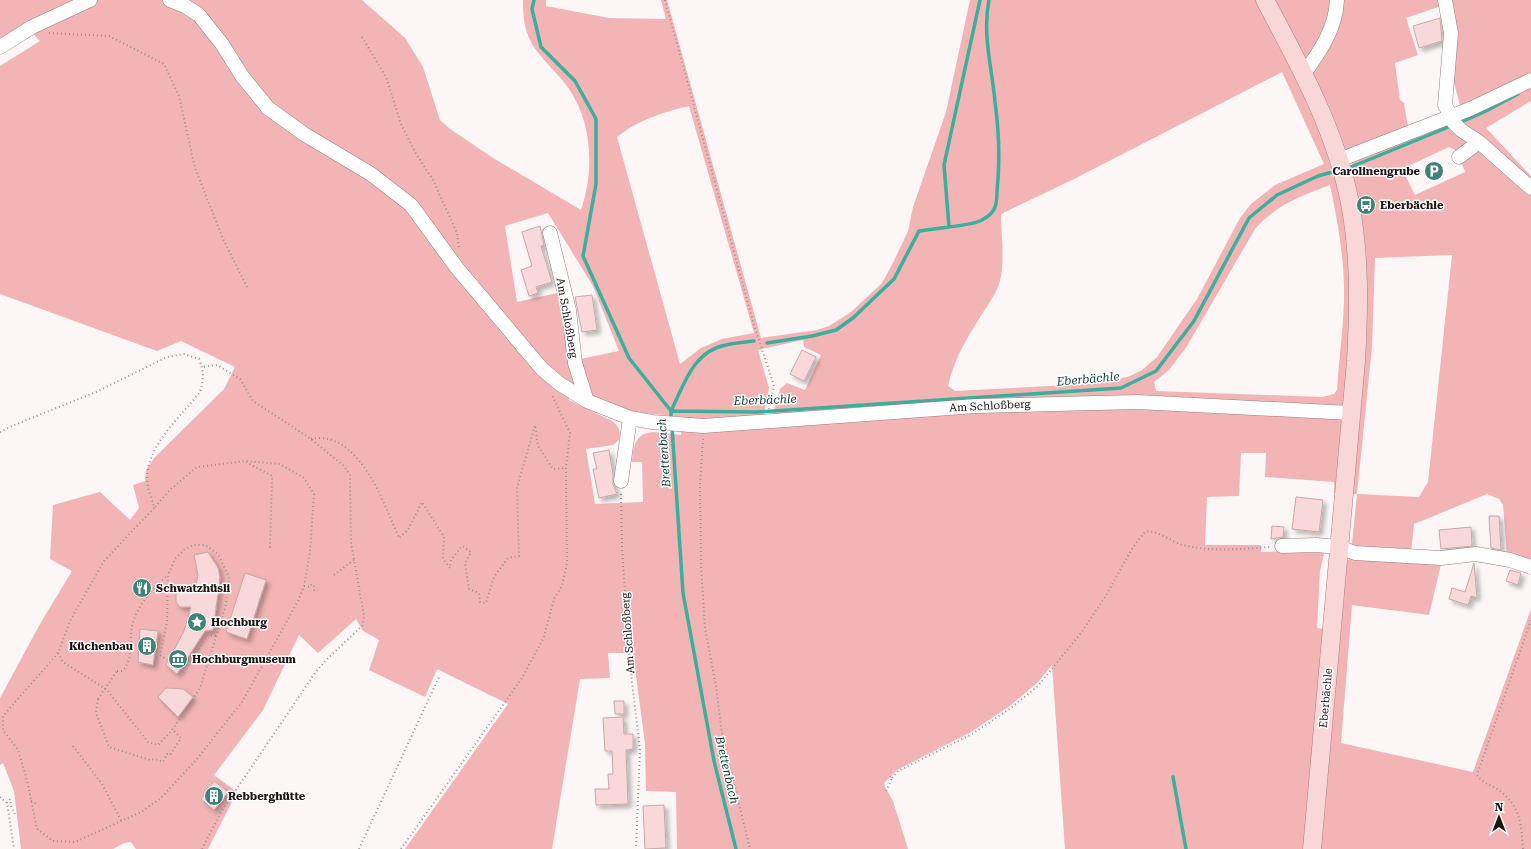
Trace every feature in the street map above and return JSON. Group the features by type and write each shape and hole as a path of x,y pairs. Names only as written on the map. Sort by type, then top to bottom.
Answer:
{"main road":[{"name":"Eberbächle","path":"1265,0 1303,75 1327,127 1341,167 1354,231 1358,280 1358,324 1352,413 1312,849"}],"street":[{"path":"0,46 32,27 90,0"},
{"name":"Am Schloßberg","path":"170,0 185,6 199,15 222,44 242,76 268,108 304,134 371,174 411,205 454,264 542,369 560,384 587,401 630,418 652,422 703,426 976,406 1066,402 1137,402 1352,413"},
{"path":"1303,75 1331,30 1337,0"},
{"path":"1446,0 1451,33 1444,105 1454,122 1531,188"},
{"path":"1341,167 1454,122 1531,80"},
{"path":"1459,157 1479,142"},
{"name":"Am Schloßberg","path":"550,233 569,310 575,364 587,401"},
{"path":"621,481 630,418"},
{"path":"1282,546 1316,545 1339,548 1356,554 1441,558 1476,554 1510,560 1531,566"}],"path":[{"path":"665,0 754,325 774,386 769,408"},
{"path":"32,27 51,34 109,36 164,64 179,96 195,168 223,239 248,289"},
{"path":"362,37 386,77 401,124 415,152 433,180 457,233 459,257 454,264"},
{"path":"0,432 96,392 167,357 184,354 198,359 202,367 204,380 200,392 153,450 148,468 147,480 154,508"},
{"path":"202,367 217,365 240,379 253,401 311,439 344,466 350,475 352,542 364,616 363,625 326,660 315,673 221,812 202,849"},
{"path":"401,849 517,684 544,636 554,599 562,586 567,563 566,468 570,433 552,395 560,384"},
{"path":"311,439 322,437 345,446 368,472 399,538 408,530 422,502 444,537 443,559 450,568 451,560 462,546 471,552 465,563 469,589 479,593 480,602 486,603 494,577 508,558 519,556 517,488 535,425 538,446 553,469 566,468"},
{"path":"703,438 700,499 701,565 705,628 716,686 722,734 750,849"},
{"path":"245,461 272,476 270,549"},
{"path":"245,461 280,464 304,478 314,494 310,552 304,586 298,601 242,702 196,760 161,798 141,812 122,822 75,842 53,841 37,829 27,780 18,750 3,730 3,716 58,653 72,619 104,561 154,508 171,489 197,467 245,461"},
{"name":"Am Schloßberg","path":"621,481 622,548 630,665 640,750 636,849"},
{"path":"886,791 892,778 898,771 972,734 992,722 1038,686 1081,633 1105,597 1137,542 1145,532 1149,531 1180,544 1225,549 1282,546"},
{"path":"58,653 63,662 107,690 148,742 158,745 173,729 200,688 226,605 228,577 218,554 205,545 193,545 184,550 175,559 168,575 167,622 160,655 167,660"},
{"path":"334,575 355,559"},
{"path":"168,575 144,598 133,623 128,665 122,671 117,671 98,699 96,713 110,747 150,760 155,759 163,762 167,754 170,755 182,738 173,729"},
{"path":"304,586 310,587 311,585 314,585 314,590 318,590"},
{"path":"1523,849 1520,822 1516,808 1499,791 1481,781 1477,776 1531,620"},
{"path":"180,671 183,673 208,635 216,636"},
{"path":"359,849 439,677"},
{"path":"73,746 102,784 122,822"},
{"path":"888,774 892,778"},
{"path":"0,797 7,803 14,849"},
{"path":"7,803 10,799 12,809 16,816"},
{"path":"31,801 37,804"}],"shaded area":[{"path":"0,0 362,0 405,38 423,67 440,120 450,129 493,158 581,210 588,180 589,164 589,148 583,117 569,89 538,53 531,42 524,21 523,0 546,0 546,6 609,18 666,19 661,0 667,0 761,338 817,330 829,326 851,312 882,283 908,231 913,207 946,112 970,0 1531,0 1531,101 1486,128 1531,176 1531,563 1507,556 1503,505 1499,499 1487,494 1414,524 1411,553 1355,548 1352,543 1357,494 1334,493 1334,482 1265,477 1266,453 1241,453 1239,496 1207,497 1205,545 1261,545 1261,552 1325,550 1320,571 1317,628 1337,631 1347,561 1350,558 1442,560 1429,615 1352,605 1341,743 1473,772 1531,609 1531,849 1065,849 1052,665 1037,683 1011,705 971,732 897,770 884,783 893,801 908,849 677,849 676,792 646,791 645,744 633,653 608,653 610,678 580,679 552,849 405,849 508,704 437,669 425,697 369,670 379,640 363,631 356,619 318,653 299,635 263,710 214,775 237,792 208,849 136,849 131,842 124,843 113,849 21,849 14,791 3,763 0,765 0,698 40,624 72,571 50,559 53,505 100,492 130,520 139,508 133,485 145,481 146,470 154,458 224,389 235,367 181,341 157,351 0,294 0,66 40,41 31,32 0,51","holes":["1450,3 1452,76 1463,116 1459,121 1408,127 1404,103 1400,100 1395,63 1418,55 1406,18","1282,72 1324,164 1275,185 1251,204 1240,218 1197,299 1157,357 1142,370 1130,376 1111,381 1088,384 955,391 948,386 960,351 993,296 1000,281 1003,257 1001,214 1074,179","689,106 754,333 722,339 701,348 680,364 617,137 642,121","1449,147 1457,151 1465,172 1415,195 1402,169","1351,163 1354,171 1333,177 1330,169","1330,185 1340,243 1344,301 1337,390 1334,394 1322,397 1156,391 1154,382 1169,370 1187,346 1255,229 1271,214 1290,202","548,213 593,286 619,351 580,359 591,396 632,412 683,417 681,435 653,432 646,433 636,441 633,450 632,462 642,462 643,502 595,504 586,449 613,445 618,441 620,435 619,430 612,421 569,400 574,383 557,293 517,302 505,226","1452,255 1428,482 1419,497 1357,494 1372,347 1375,258","803,340 804,347 821,355 805,390 787,383 780,389 773,414 764,414 769,388 758,350"]}],"building":[{"path":"1440,18 1442,41 1419,48 1413,26"},
{"path":"540,226 544,245 541,246 552,282 536,287 538,293 529,296 521,270 532,266 522,232"},
{"path":"592,295 597,330 582,332 575,297"},
{"path":"802,350 816,357 804,381 790,374"},
{"path":"609,450 613,484 617,494 599,498 593,469 597,469 593,453"},
{"path":"1296,497 1323,500 1319,532 1292,529"},
{"path":"1489,516 1499,516 1501,550 1491,548"},
{"path":"1272,526 1284,527 1283,537 1271,539"},
{"path":"1471,527 1472,546 1441,549 1439,530"},
{"path":"208,552 218,568 220,578 213,630 205,631 177,674 166,665 184,631 191,607 180,607 176,602 176,594 182,590 195,590 198,575 194,555"},
{"path":"1474,563 1477,598 1471,596 1468,605 1449,599 1452,588 1465,592"},
{"path":"1510,570 1521,573 1518,585 1506,581"},
{"path":"245,573 266,580 247,639 226,632"},
{"name":"Küchenbau","path":"140,629 158,631 153,665 138,662"},
{"path":"166,688 183,689 193,697 178,717 158,697"},
{"path":"614,701 624,701 624,714 615,714"},
{"path":"623,717 624,734 633,734 633,749 626,750 628,804 596,805 595,789 609,789 608,774 613,774 612,751 605,751 603,718"},
{"name":"Rebberghütte","path":"214,781 228,792 214,810 201,799"},
{"path":"664,805 666,848 645,849 643,806"}],"waterway":[{"name":"Brettenbach","path":"534,0 532,9 541,47 575,81 596,119 596,184 583,256 629,358 671,411 671,421"},
{"path":"767,343 812,336 836,330 853,318 894,279 919,231 949,227 944,165 980,0"},
{"path":"949,227 973,223 984,219 993,211 995,207 999,169 999,146 994,89 987,38 987,13 989,0"},
{"name":"Eberbächle","path":"1459,123 1518,94"},
{"name":"Eberbächle","path":"1346,169 1451,126"},
{"name":"Eberbächle","path":"754,341 726,345 715,348 705,354 691,370 685,380 671,411 757,412 1121,388 1156,371 1194,321 1249,218 1277,195 1318,176 1336,171"},
{"name":"Brettenbach","path":"672,427 683,593 714,761 736,849"},
{"path":"1173,777 1186,849"}],"place":[{"name":"Carolinengrube","path":"1434,171"},
{"name":"Eberbächle","path":"1366,205"},
{"name":"Schwatzhüsli","path":"142,588"},
{"name":"Hochburg","path":"197,622"},
{"name":"Küchenbau","path":"147,646"},
{"name":"Hochburgmuseum","path":"178,659"},
{"name":"Rebberghütte","path":"214,796"}]}
